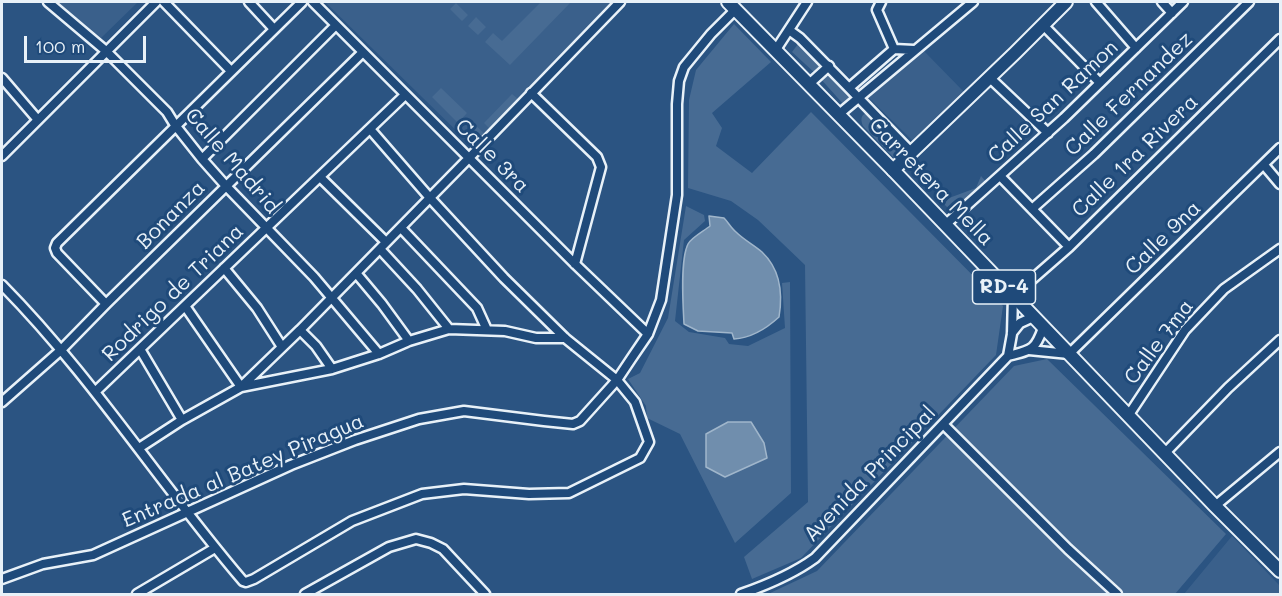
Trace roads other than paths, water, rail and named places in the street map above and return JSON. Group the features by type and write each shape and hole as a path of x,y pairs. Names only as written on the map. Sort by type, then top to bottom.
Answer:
{"main road":[{"path":"893,170 1066,2"},
{"name":"Carretera Mella","path":"732,5 1215,506 1281,571"}],"street":[{"name":"Calle Madrid","path":"48,2 106,51 167,112 202,159 314,277 379,354"},
{"path":"2,156 156,2"},
{"path":"164,2 231,71"},
{"path":"249,2 274,29"},
{"path":"106,304 57,253 55,248 57,243 302,2"},
{"name":"Calle 3ra","path":"313,2 648,334"},
{"path":"139,448 182,420 241,387 430,198 620,2"},
{"path":"775,51 807,2"},
{"path":"881,2 877,10 894,49"},
{"path":"838,115 973,2"},
{"path":"1096,2 1136,48"},
{"path":"1162,2 1172,13"},
{"name":"Calle San Ramon","path":"945,225 1048,133 1183,2"},
{"name":"Calle Fernandez","path":"1032,209 1094,154 1249,2"},
{"name":"Entrada al Batey Piragua","path":"2,579 43,564 93,555 302,461 355,440 419,419 464,411 573,424 580,421 617,380 648,334 661,300 677,195 679,81 684,67 732,5"},
{"path":"202,159 336,25"},
{"path":"1043,25 1100,83"},
{"path":"789,30 829,66 912,153"},
{"name":"Calle 1ra Rivera","path":"1013,296 1069,247 1281,39"},
{"path":"849,88 894,49 914,50"},
{"name":"Bonanza","path":"2,402 61,350 363,52"},
{"path":"808,85 829,66"},
{"path":"2,78 38,120"},
{"path":"990,78 1048,133"},
{"path":"531,93 597,157 601,167 575,264"},
{"name":"Rodrigo de Triana","path":"95,392 405,94"},
{"path":"2,288 61,350 215,548 246,582 250,582 352,521 422,494 464,489 529,494 569,493 640,458 649,442 634,402 617,380 565,338 504,278 370,129"},
{"name":"Calle 9na","path":"1069,354 1281,148"},
{"path":"1264,165 1281,184"},
{"path":"1000,176 1069,247"},
{"path":"320,177 383,245 449,329"},
{"path":"400,228 477,308 487,330"},
{"name":"Calle 7ma","path":"1128,416 1185,330 1224,290 1281,249"},
{"path":"224,268 257,308 282,348"},
{"path":"356,273 409,341"},
{"path":"1013,296 1012,334 1008,356 1035,346 1043,328"},
{"path":"185,306 241,387"},
{"path":"1012,334 1020,323 1033,317"},
{"path":"241,387 332,369 449,329 505,331 536,338 565,338"},
{"path":"300,330 316,346 332,369"},
{"path":"1165,453 1228,388 1281,340"},
{"path":"140,349 182,420"},
{"path":"1029,350 1069,354"},
{"name":"Avenida Principal","path":"741,594 764,590 815,558 1008,356"},
{"path":"943,424 1068,549 1117,594"},
{"path":"1215,506 1281,452"},
{"path":"306,594 389,547 416,539 443,549 485,594"},
{"path":"137,594 215,548"}]}
